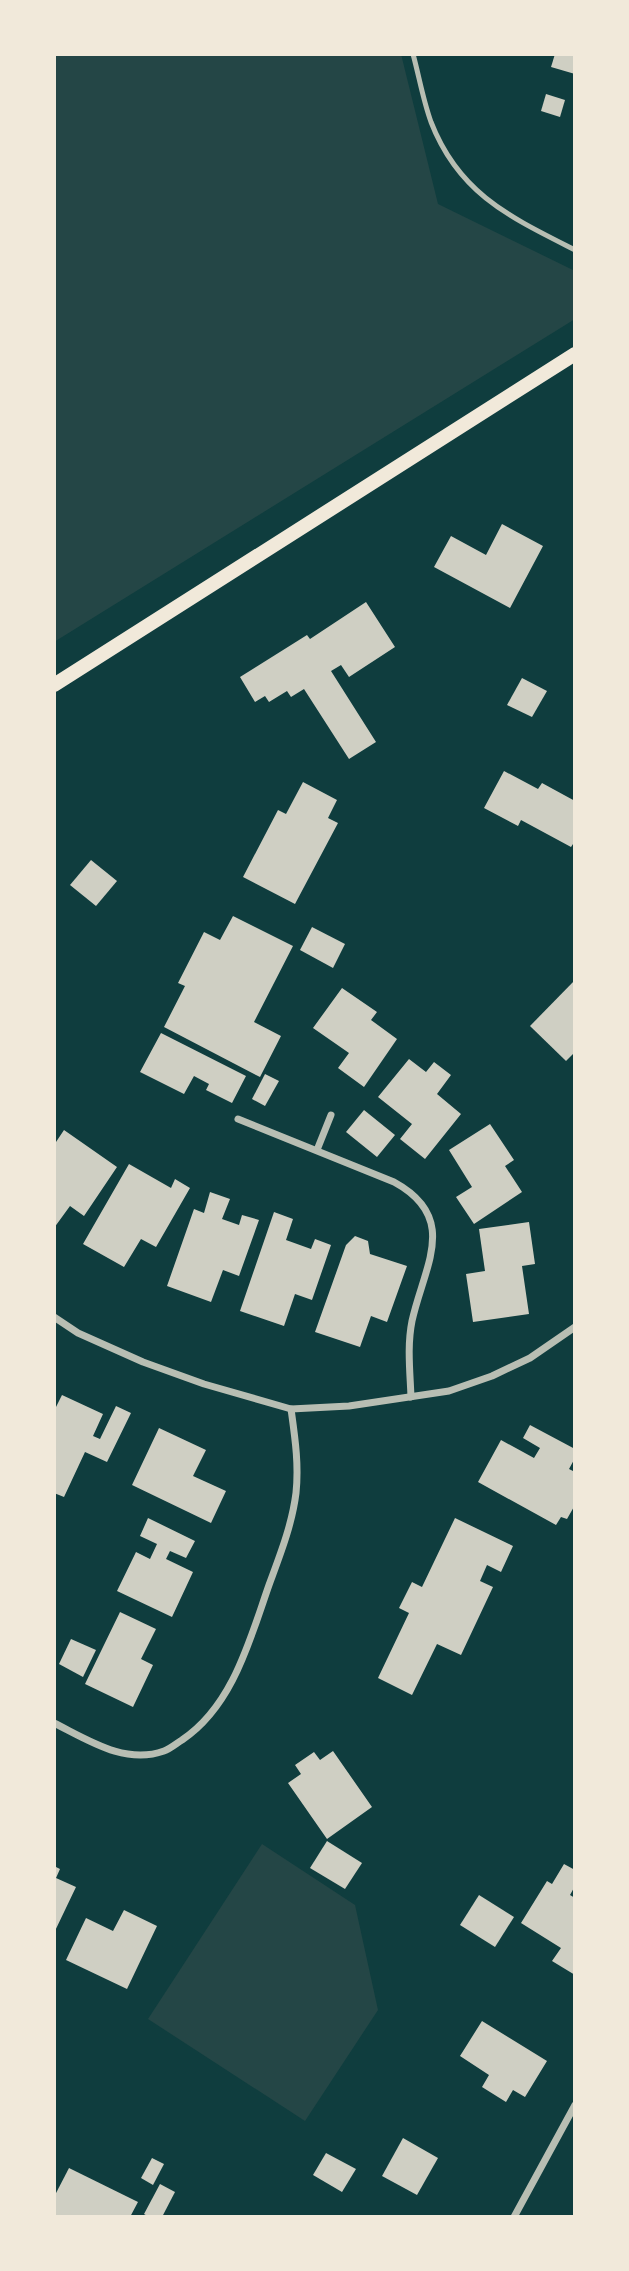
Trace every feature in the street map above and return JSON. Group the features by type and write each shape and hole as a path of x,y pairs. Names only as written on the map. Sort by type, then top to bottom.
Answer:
{"main road":[{"path":"54,685 575,354"}],"street":[{"path":"317,1150 331,1115"},
{"path":"238,1119 408,1190 420,1200 429,1214 433,1229 432,1252 428,1272 416,1303 409,1342 411,1397"},
{"path":"54,1317 78,1333 143,1362 204,1384 291,1409 349,1406 449,1391 492,1376 530,1357 575,1326"},
{"path":"54,1723 107,1750 136,1756 165,1751 210,1716 231,1683 246,1651 290,1524 299,1458 291,1409"},
{"path":"514,2217 575,2105"}],"lane":[{"path":"413,54 431,122 472,188 515,219 575,250"}],"shaded area":[{"path":"54,54 401,54 438,204 575,271 575,319 54,642"},
{"path":"262,1844 355,1905 378,2010 305,2121 148,2019"}],"building":[{"path":"555,54 575,54 575,74 551,67"},
{"path":"546,94 565,100 560,117 541,111"},
{"path":"502,524 543,546 510,608 434,567 451,536 486,555"},
{"path":"366,602 395,647 349,677 341,665 331,671 376,742 349,759 304,689 291,697 287,691 269,702 265,696 255,702 240,677 307,635 310,639"},
{"path":"522,678 547,691 532,717 507,705"},
{"path":"504,771 538,789 542,783 575,801 575,841 571,847 521,820 518,826 484,808"},
{"path":"303,782 337,800 328,818 338,823 295,904 243,877 278,810 286,814"},
{"path":"91,860 117,881 96,906 70,885"},
{"path":"233,916 293,946 254,1022 281,1036 260,1077 164,1027 185,986 178,983 204,932 220,940"},
{"path":"312,927 345,944 333,968 300,950"},
{"path":"575,980 575,1052 566,1061 530,1026"},
{"path":"342,988 377,1012 371,1020 397,1039 364,1087 338,1068 349,1053 313,1028"},
{"path":"161,1033 246,1076 232,1103 206,1090 209,1084 194,1076 184,1094 140,1072"},
{"path":"409,1059 426,1072 434,1062 451,1075 437,1094 461,1114 425,1159 400,1139 412,1124 378,1097"},
{"path":"265,1074 279,1081 265,1106 252,1099"},
{"path":"364,1110 395,1135 377,1157 346,1132"},
{"path":"490,1124 514,1160 505,1166 522,1192 474,1224 456,1197 472,1187 449,1150"},
{"path":"64,1130 117,1167 84,1216 70,1206 54,1228 54,1145"},
{"path":"129,1164 171,1188 175,1179 190,1188 156,1247 141,1239 124,1267 83,1244"},
{"path":"210,1192 230,1199 222,1219 239,1225 242,1215 259,1220 239,1276 223,1270 211,1302 167,1286 194,1209 204,1213"},
{"path":"274,1212 293,1219 286,1240 311,1249 315,1239 331,1245 312,1300 295,1294 284,1326 240,1311"},
{"path":"529,1222 535,1264 522,1266 529,1314 473,1322 466,1274 485,1271 479,1229"},
{"path":"355,1236 368,1241 370,1254 407,1266 387,1322 371,1316 360,1347 315,1332 346,1245"},
{"path":"62,1395 103,1414 93,1436 100,1439 116,1406 131,1413 107,1462 85,1452 64,1497 54,1493 54,1411"},
{"path":"530,1425 575,1449 575,1458 569,1469 575,1472 575,1505 567,1519 561,1517 556,1525 478,1482 501,1440 534,1458 540,1448 523,1438"},
{"path":"159,1428 206,1450 193,1476 226,1491 211,1523 132,1485"},
{"path":"148,1518 195,1541 186,1558 170,1551 166,1559 193,1572 172,1617 117,1591 136,1552 150,1559 157,1544 140,1536"},
{"path":"455,1518 513,1546 501,1572 487,1565 480,1581 493,1587 461,1655 437,1644 412,1695 378,1678 409,1613 399,1608 412,1582 422,1587"},
{"path":"120,1612 156,1629 141,1659 153,1665 133,1707 85,1684"},
{"path":"71,1639 96,1650 83,1677 59,1664"},
{"path":"333,1751 372,1807 327,1839 288,1783 301,1774 295,1765 314,1752 320,1760"},
{"path":"327,1841 362,1863 345,1889 310,1868"},
{"path":"564,1864 575,1870 575,1886 570,1895 575,1898 575,1975 552,1961 561,1948 521,1923 547,1881 552,1884"},
{"path":"54,1866 60,1869 56,1878 76,1887 54,1933"},
{"path":"479,1895 514,1917 495,1947 460,1925"},
{"path":"124,1910 157,1926 127,1989 66,1960 86,1918 113,1931"},
{"path":"482,2021 547,2061 525,2097 513,2090 506,2102 482,2087 489,2075 460,2056"},
{"path":"403,2138 438,2158 417,2195 382,2176"},
{"path":"326,2153 356,2169 342,2192 313,2175"},
{"path":"152,2158 164,2164 153,2185 141,2178"},
{"path":"69,2168 138,2202 130,2217 54,2217 54,2197"},
{"path":"160,2184 175,2192 162,2217 149,2217 144,2214"}]}
